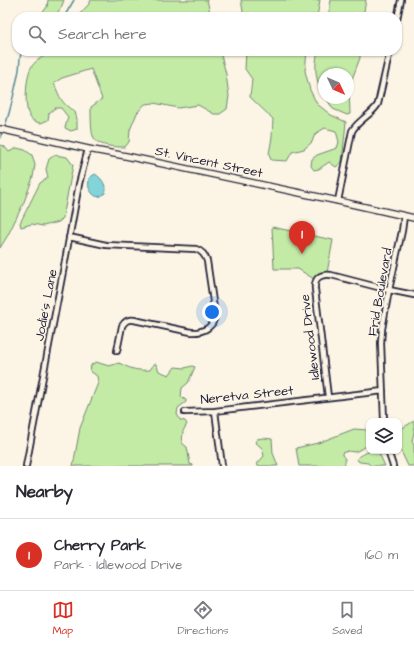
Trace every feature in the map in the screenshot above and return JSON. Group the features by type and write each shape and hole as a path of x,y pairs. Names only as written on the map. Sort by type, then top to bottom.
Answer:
{"street":[{"path":"398,12 401,0"},
{"path":"338,201 352,131 359,122 375,109 378,104 389,56"},
{"name":"St. Vincent Street","path":"0,129 88,150 126,156 414,218"},
{"name":"Jodie's Lane","path":"26,466 54,321 78,184 88,150"},
{"name":"Frid Boulevard","path":"384,418 381,336 404,216"},
{"path":"69,237 106,245 196,249 201,251 205,256 215,315 211,326 196,333 128,320 123,323 117,352"},
{"name":"Idlewood Drive","path":"328,398 315,281 320,277 327,275 414,295"},
{"name":"Neretva Street","path":"185,412 215,411 383,391"},
{"path":"215,411 222,466"},
{"path":"389,454 393,466"}],"green space":[{"path":"48,0 64,0 58,12 43,12 47,7"},
{"path":"91,0 207,0 210,12 82,12"},
{"path":"241,0 320,0 318,12 243,12"},
{"path":"331,0 366,0 364,12 329,12"},
{"path":"221,56 226,74 229,96 227,109 220,114 214,114 198,105 178,108 154,103 145,104 137,113 130,130 129,142 125,147 102,144 95,140 92,130 91,107 102,99 91,69 62,78 54,83 62,100 75,112 77,129 71,131 65,128 68,117 61,108 55,108 49,113 48,120 41,123 31,119 27,111 26,98 28,75 32,66 42,57"},
{"path":"246,56 306,56 305,71 310,90 317,104 331,115 346,122 342,162 336,167 329,162 319,169 314,170 311,166 312,159 317,155 337,148 339,142 336,131 325,128 315,134 312,142 304,149 292,152 287,161 271,160 269,154 273,119 250,97 252,79 245,69"},
{"path":"317,56 360,56 354,74 354,68 318,68 318,82 316,73"},
{"path":"330,104 350,104 350,114 347,115 333,109"},
{"path":"0,145 4,146 9,152 17,148 25,150 32,155 35,165 33,177 24,202 0,248"},
{"path":"55,155 67,157 73,165 63,218 59,222 43,226 32,224 21,227 20,223 40,183 48,178 46,169 49,159"},
{"path":"272,227 333,240 327,273 320,274 314,279 298,269 274,269"},
{"path":"96,362 109,366 119,363 138,370 150,370 154,364 156,364 159,371 169,375 175,367 195,367 188,383 182,388 181,397 186,400 186,402 178,408 177,414 180,420 185,421 187,424 183,431 182,443 187,447 190,464 193,466 73,466 80,428 98,383 97,376 90,371 91,365"},
{"path":"414,421 412,442 414,445 414,466 408,466 402,453 402,428"},
{"path":"354,429 366,430 366,446 355,452 348,451 342,453 345,460 344,466 299,466 296,448 318,443"},
{"path":"257,439 272,439 273,453 278,466 258,466 257,464 264,456 262,448 255,442"},
{"path":"366,453 379,454 385,466 371,466 368,463 360,462 357,459 359,456"}],"water":[{"path":"95,174 105,185 105,193 98,197 94,195 89,187 89,178"}],"waterway":[{"path":"67,12 74,0"},
{"path":"4,129 13,100 19,70 20,56"},
{"path":"0,138 2,132"}],"place":[{"name":"Cherry Park","path":"302,254"}]}
